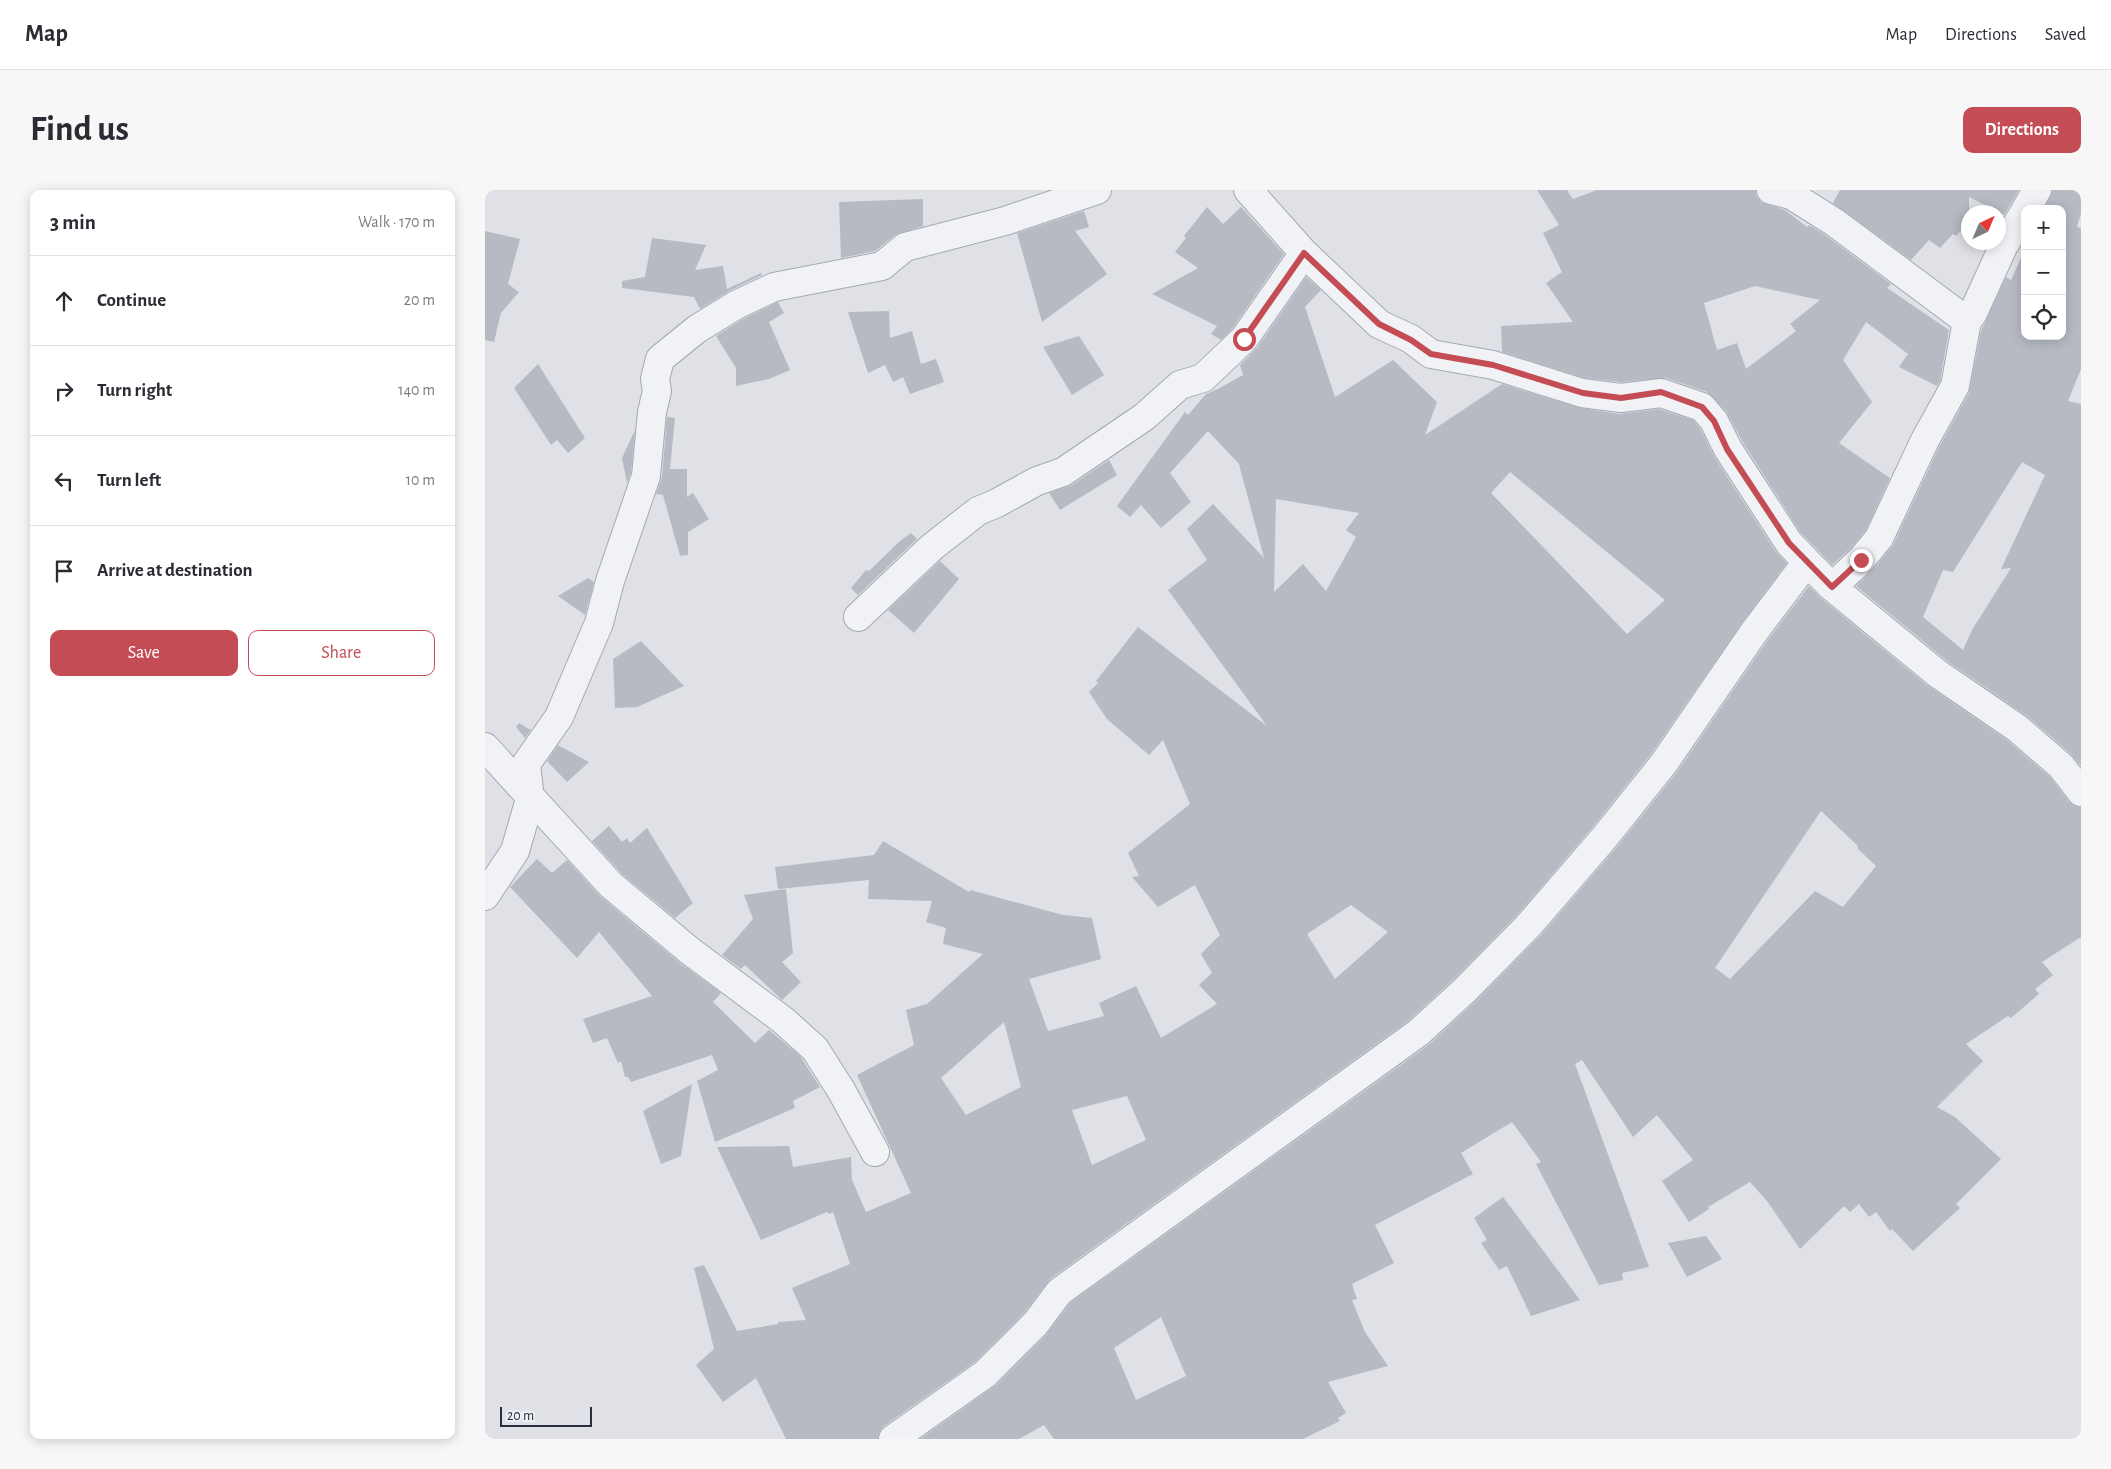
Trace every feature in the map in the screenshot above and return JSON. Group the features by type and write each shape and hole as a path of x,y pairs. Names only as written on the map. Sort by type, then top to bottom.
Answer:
{"street":[{"path":"485,896 515,851 530,799 526,764 559,717 599,623 646,476 651,412 657,391 655,379 660,359 697,329 736,305 774,287 800,280 838,276 882,266 905,247 1005,221 1097,190"},
{"path":"1248,190 1304,253 1379,324 1411,340 1431,354 1493,365 1583,393 1621,398 1661,392 1702,407 1714,421 1727,449 1789,543 1807,562 1832,587 1938,674 2017,728 2061,766 2081,792"},
{"path":"1771,190 1791,195 1833,222 1967,321"},
{"path":"2028,205 2037,190"},
{"path":"1832,587 1861,560 1879,538 1925,440 1955,386 1967,321 1973,313 2003,247 2021,217"},
{"path":"857,617 932,547 978,511 1037,481 1063,472 1144,417 1180,385 1203,378 1244,339 1304,253"},
{"path":"893,1439 985,1374 1036,1323 1059,1292 1418,1033 1464,991 1528,926 1604,838 1663,763 1748,639 1807,562"},
{"path":"485,747 530,799 611,885 690,951 784,1021 815,1049 841,1090 875,1152"}],"building":[{"path":"1537,190 1567,190 1573,199 1597,190 1756,190 1756,195 1761,202 1785,210 1807,227 1809,225 1825,235 1891,284 1887,288 1949,330 1940,381 1937,386 1899,367 1908,354 1866,322 1843,360 1872,402 1839,443 1890,478 1866,530 1850,549 1832,565 1801,533 1742,441 1726,411 1707,392 1666,378 1621,382 1585,378 1502,352 1501,326 1573,322 1546,283 1562,272 1543,233 1559,225","holes":["1755,286 1820,300 1790,324 1796,331 1746,369 1737,343 1717,350 1704,303"]},
{"path":"1840,190 2019,190 2006,212 2006,205 1985,205 1969,197 1969,205 1961,205 1961,231 1956,236 1953,234 1940,248 1929,240 1911,260 1833,203"},
{"path":"2053,190 2081,190 2081,214 2077,226 2081,229 2081,369 2068,401 2081,404 2081,766 2071,754 2027,716 1947,661 1856,586 1873,570 1893,545 1939,447 1969,393 1981,331 2006,277 2011,280 2021,258 2021,340 2066,340 2066,205 2046,205","holes":["2022,462 2045,475 2001,569 2011,568 1972,630 1963,650 1923,617 1943,570 1953,572"]},
{"path":"923,199 923,226 895,235 875,251 841,258 839,202"},
{"path":"1207,207 1223,224 1241,207 1284,254 1232,329 1221,340 1211,334 1217,326 1152,294 1198,268 1175,252 1186,238 1184,236"},
{"path":"1084,211 1089,227 1075,231 1107,274 1042,322 1017,233"},
{"path":"485,231 520,239 508,284 519,292 501,313 494,342 485,340"},
{"path":"652,238 706,245 695,270 723,266 727,289 761,273 762,275 729,291 700,309 694,297 622,288 622,281 645,277"},
{"path":"1306,277 1321,290 1305,307 1335,397 1393,360 1437,402 1425,435 1502,384 1580,408 1619,414 1659,409 1693,420 1701,430 1715,458 1776,552 1787,563 1742,623 1651,754 1592,828 1517,915 1453,980 1408,1021 1050,1279 1024,1313 975,1362 884,1426 879,1432 878,1439 786,1439 756,1378 723,1402 696,1365 714,1349 694,1268 704,1265 737,1331 778,1324 778,1322 806,1320 792,1288 850,1264 833,1212 829,1214 827,1212 761,1240 717,1147 789,1146 793,1167 851,1157 852,1180 866,1212 911,1193 857,1075 914,1045 906,1010 927,1004 983,954 943,944 946,928 926,922 932,901 868,899 869,880 778,889 775,867 874,855 883,841 969,892 970,890 1063,915 1092,918 1101,959 1029,979 1048,1031 1104,1016 1099,1003 1136,986 1161,1038 1217,1004 1199,985 1212,973 1201,954 1220,935 1195,885 1158,907 1132,877 1139,876 1128,853 1190,804 1163,740 1149,755 1107,719 1089,692 1098,683 1096,681 1138,627 1267,726 1168,590 1207,560 1187,529 1213,504 1264,558 1239,464 1208,431 1170,473 1191,502 1161,528 1141,505 1130,517 1117,506 1185,412 1188,415 1206,394 1243,375 1240,365 1257,348","holes":["1510,472 1665,600 1627,634 1491,493","1276,499 1359,513 1346,530 1356,537 1326,591 1303,564 1274,592","1351,905 1388,932 1335,979 1307,934","1004,1022 1021,1087 966,1115 941,1078","1127,1096 1146,1140 1092,1165 1072,1110"]},
{"path":"778,302 784,313 769,322 790,370 769,379 736,386 736,368 716,336 743,319"},
{"path":"889,311 890,338 912,331 921,364 936,359 944,382 910,394 903,377 893,382 885,365 868,373 848,312"},
{"path":"1079,336 1104,375 1072,395 1043,347"},
{"path":"538,364 585,438 568,453 557,440 551,445 514,388"},
{"path":"667,417 675,418 670,469 687,469 687,497 693,493 709,519 688,532 688,555 680,556 663,495 656,494 662,477"},
{"path":"635,430 631,473 627,483 622,458"},
{"path":"1109,460 1117,475 1060,510 1049,493 1072,485"},
{"path":"911,533 917,539 858,595 851,588 866,570 869,571"},
{"path":"940,561 959,579 914,633 888,610"},
{"path":"588,578 594,582 585,615 558,596"},
{"path":"1809,586 1822,599 1928,686 2007,740 2050,777 2069,802 2081,807 2081,937 2042,962 2053,975 2035,989 2039,994 2011,1018 2008,1016 1966,1044 1983,1061 1937,1107 1955,1117 2001,1159 1956,1204 1960,1208 1913,1251 1892,1229 1890,1231 1876,1212 1869,1217 1859,1204 1850,1212 1844,1206 1800,1249 1767,1201 1750,1182 1708,1207 1709,1209 1689,1222 1662,1181 1693,1160 1657,1115 1633,1137 1582,1060 1575,1064 1649,1267 1622,1273 1623,1280 1599,1285 1536,1164 1541,1162 1512,1122 1461,1153 1473,1174 1375,1225 1394,1263 1352,1284 1357,1299 1352,1300 1365,1332 1388,1366 1328,1382 1346,1413 1338,1418 1340,1421 1303,1439 1054,1439 1044,1425 1019,1439 920,1439 996,1385 1047,1334 1070,1303 1427,1046 1475,1002 1540,936 1616,848 1677,772 1767,641","holes":["1821,811 1876,866 1843,907 1815,891 1730,979 1715,968","1161,1317 1186,1376 1136,1400 1114,1348"]},
{"path":"641,641 684,686 637,707 615,708 613,659"},
{"path":"519,723 531,730 525,738 516,727"},
{"path":"558,745 589,762 567,782 547,761"},
{"path":"609,826 622,842 627,838 630,843 647,828 693,903 675,918 622,874 592,841"},
{"path":"537,859 552,873 567,860 601,897 680,963 721,993 713,1002 755,1043 769,1030 800,1056 820,1087 793,1101 795,1108 715,1142 697,1081 718,1070 712,1055 631,1082 628,1077 625,1077 621,1061 618,1063 607,1038 593,1043 583,1019 652,996 599,932 577,958 510,887"},
{"path":"786,889 793,953 782,962 801,982 782,1000 745,965 741,969 722,955 753,919 744,895"},
{"path":"692,1084 681,1156 661,1164 643,1111"},
{"path":"1503,1197 1580,1300 1531,1316 1507,1266 1499,1270 1481,1243 1487,1240 1474,1218"},
{"path":"1706,1236 1722,1259 1687,1277 1668,1243"}],"route":[{"path":"1244,339 1304,253 1379,324 1411,340 1431,354 1493,365 1583,393 1621,398 1661,392 1702,407 1714,421 1727,449 1789,543 1832,587 1861,560"}]}
